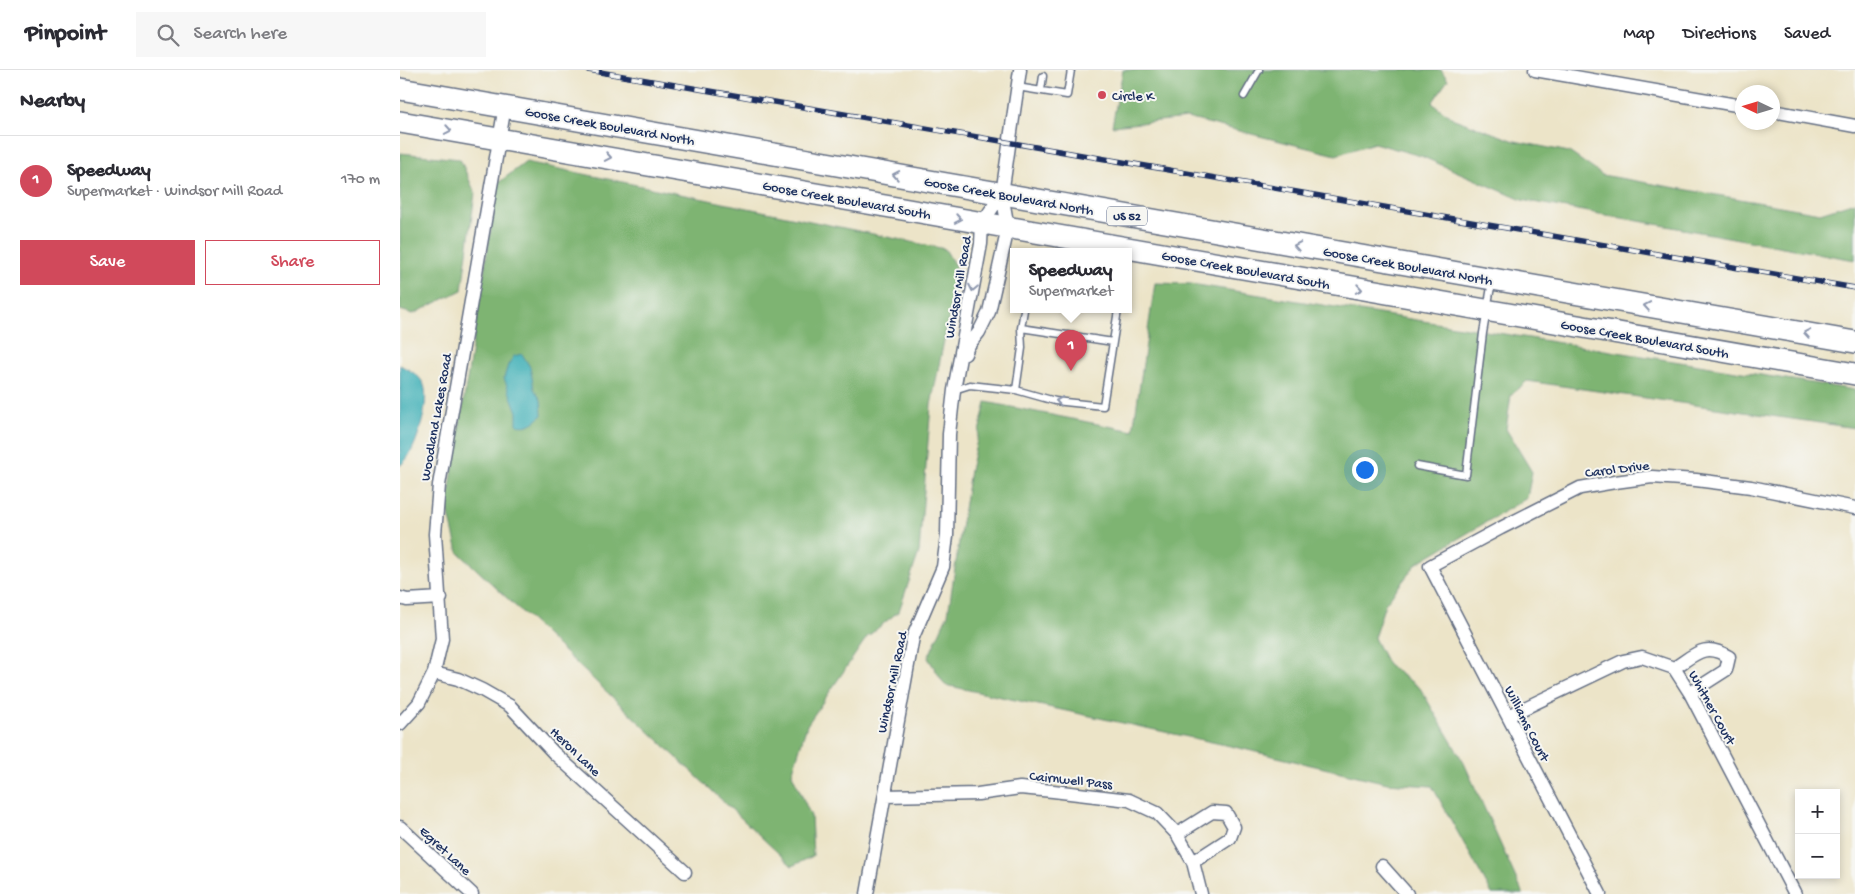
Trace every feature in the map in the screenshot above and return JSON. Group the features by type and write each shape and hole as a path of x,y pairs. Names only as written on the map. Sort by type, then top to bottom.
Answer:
{"highway":[{"name":"Goose Creek Boulevard North","path":"400,89 1855,342"},
{"name":"Goose Creek Boulevard South","path":"400,122 982,223 1110,248"},
{"name":"Goose Creek Boulevard South","path":"1132,252 1855,374"}],"street":[{"path":"1008,228 1002,194 1020,70"},
{"path":"1534,70 1735,105"},
{"name":"Woodland Lakes Road","path":"400,724 419,703 434,673 442,639 441,598 435,534 438,485 505,106"},
{"path":"1780,112 1855,126"},
{"name":"Windsor Mill Road","path":"867,894 913,637 943,567 948,536 950,434 954,390 981,244 982,223 1002,194"},
{"name":"Windsor Mill Road","path":"954,390 968,346 979,332 989,312 1008,228"},
{"name":"Carol Drive","path":"1430,566 1580,488 1615,482 1652,477 1696,480 1751,487 1855,508"},
{"name":"Williams Court","path":"1430,566 1600,894"},
{"path":"400,598 407,600 441,598"},
{"path":"1674,668 1703,649 1718,650 1729,657 1726,670 1690,694"},
{"name":"Whitner Court","path":"1508,716 1623,661 1642,657 1674,668 1690,694 1795,894"},
{"name":"Heron Lane","path":"434,673 458,679 510,706 554,753 685,872"},
{"name":"Cairnwell Pass","path":"885,796 978,794 1020,788 1129,800 1157,813 1177,834 1193,862 1201,894"},
{"path":"1177,834 1212,812 1226,813 1234,827 1230,838 1193,862"},
{"name":"Egret Lane","path":"400,827 472,894"},
{"path":"1382,866 1407,894"}],"lane":[{"path":"1017,87 1067,95 1071,70"},
{"path":"1244,96 1259,70"},
{"path":"1041,90 1042,76"},
{"path":"1417,466 1466,475 1492,280"},
{"path":"1016,390 1022,348 1021,328 1024,313"},
{"path":"954,390 970,385 1016,390 1055,401 1103,406 1118,313"},
{"path":"1021,328 1113,342"}],"green space":[{"path":"1123,70 1441,70 1448,80 1432,103 1454,119 1515,141 1569,152 1602,175 1820,213 1855,202 1855,260 1522,200 1421,156 1374,143 1336,155 1187,118 1112,126"},
{"path":"400,153 460,159 475,193 462,290 413,314 400,310"},
{"path":"526,162 945,249 958,271 931,405 919,552 899,611 867,637 807,725 792,774 811,816 813,856 792,866 458,552 447,506 498,183"},
{"path":"1155,283 1191,284 1855,390 1855,428 1527,381 1511,395 1506,429 1532,472 1527,498 1417,563 1385,604 1374,638 1388,665 1420,688 1464,763 1523,894 1492,894 1432,786 1387,783 1235,747 945,685 928,658 948,614 970,470 986,402 1133,431"}],"water":[{"path":"522,354 530,367 534,389 541,400 542,415 531,424 524,426 517,425 517,412 504,378 508,365 514,356"},
{"path":"400,365 420,378 424,385 425,401 419,432 412,450 400,466"}],"railway":[{"path":"588,70 1855,288"}],"place":[{"name":"Circle K","path":"1102,95"},
{"name":"Speedway","path":"1071,371"}]}
